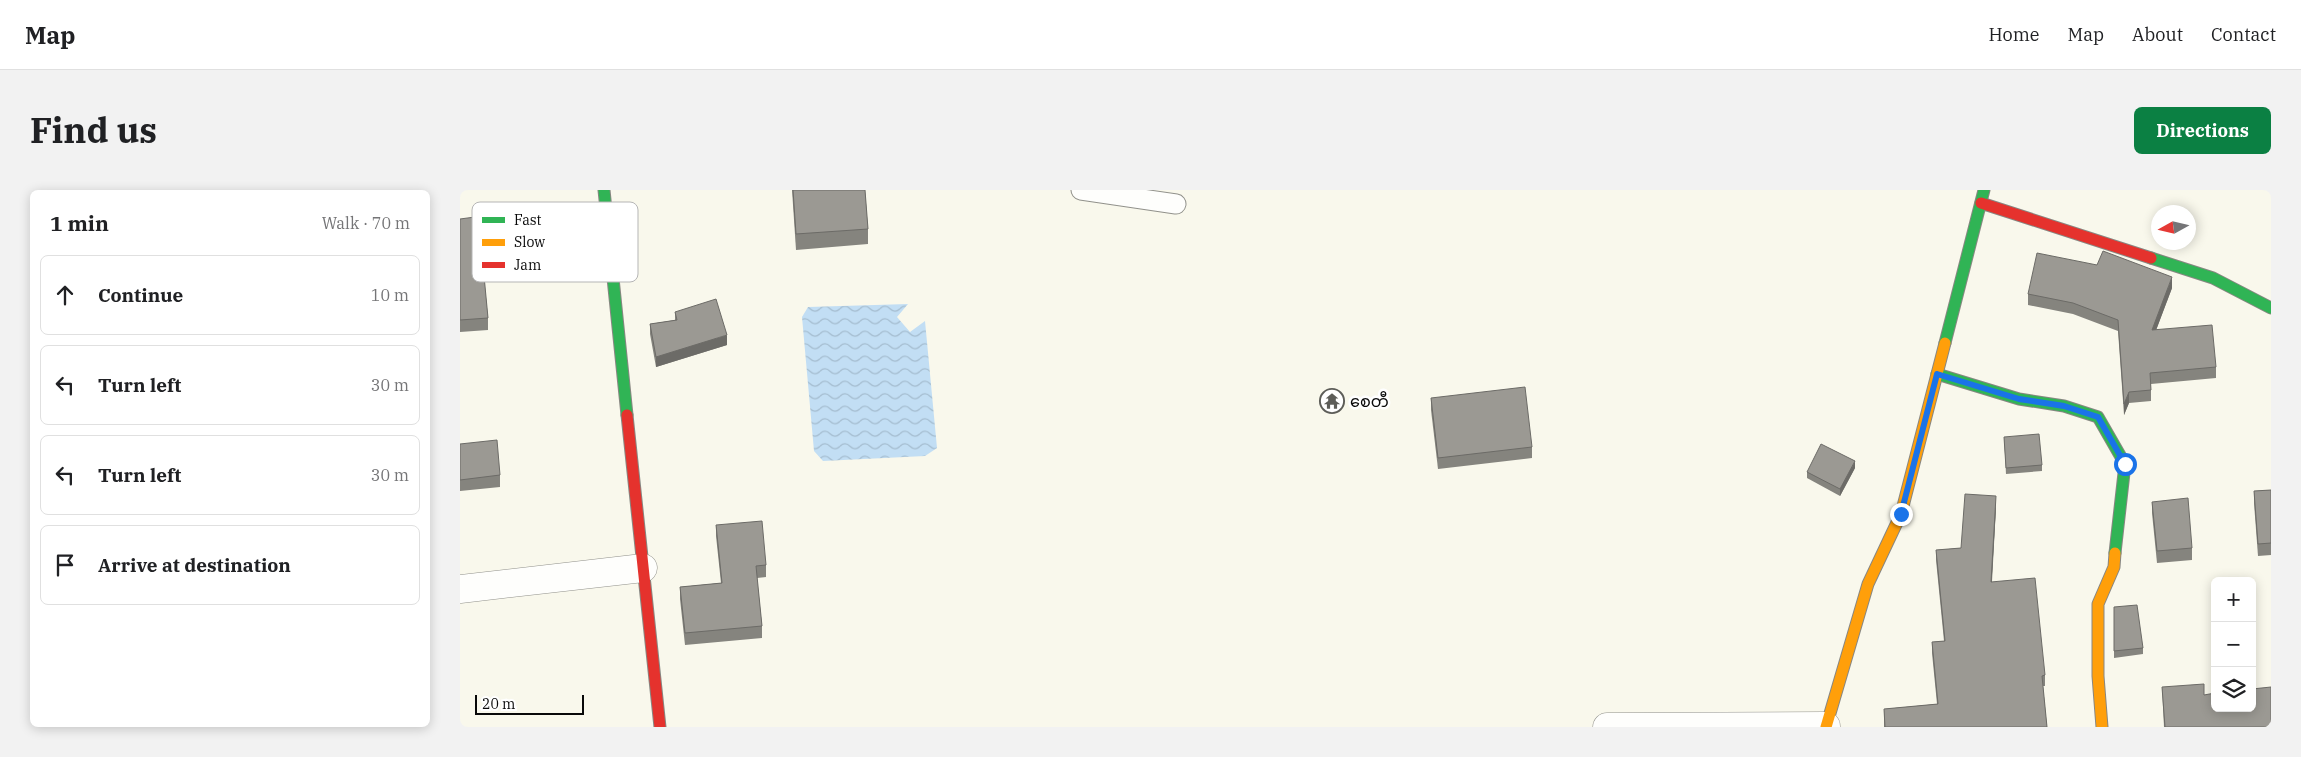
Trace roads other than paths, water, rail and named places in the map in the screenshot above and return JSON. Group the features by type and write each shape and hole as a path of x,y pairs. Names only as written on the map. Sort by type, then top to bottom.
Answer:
{"street":[{"path":"1608,727 1826,727 1868,584 1901,514 1984,190"},
{"path":"1981,203 2213,278 2268,308"},
{"path":"613,282 660,727"},
{"path":"1937,374 2019,399 2064,406 2098,417 2125,464 2114,567 2098,604 2098,676 2102,727"},
{"path":"460,589 643,568"}],"lane":[{"path":"1081,190 1176,204"}],"water":[{"path":"908,304 897,317 910,332 925,321 937,448 925,456 823,461 814,451 802,317 808,307"}],"place":[{"name":"စေတီ","path":"1332,401"}]}
